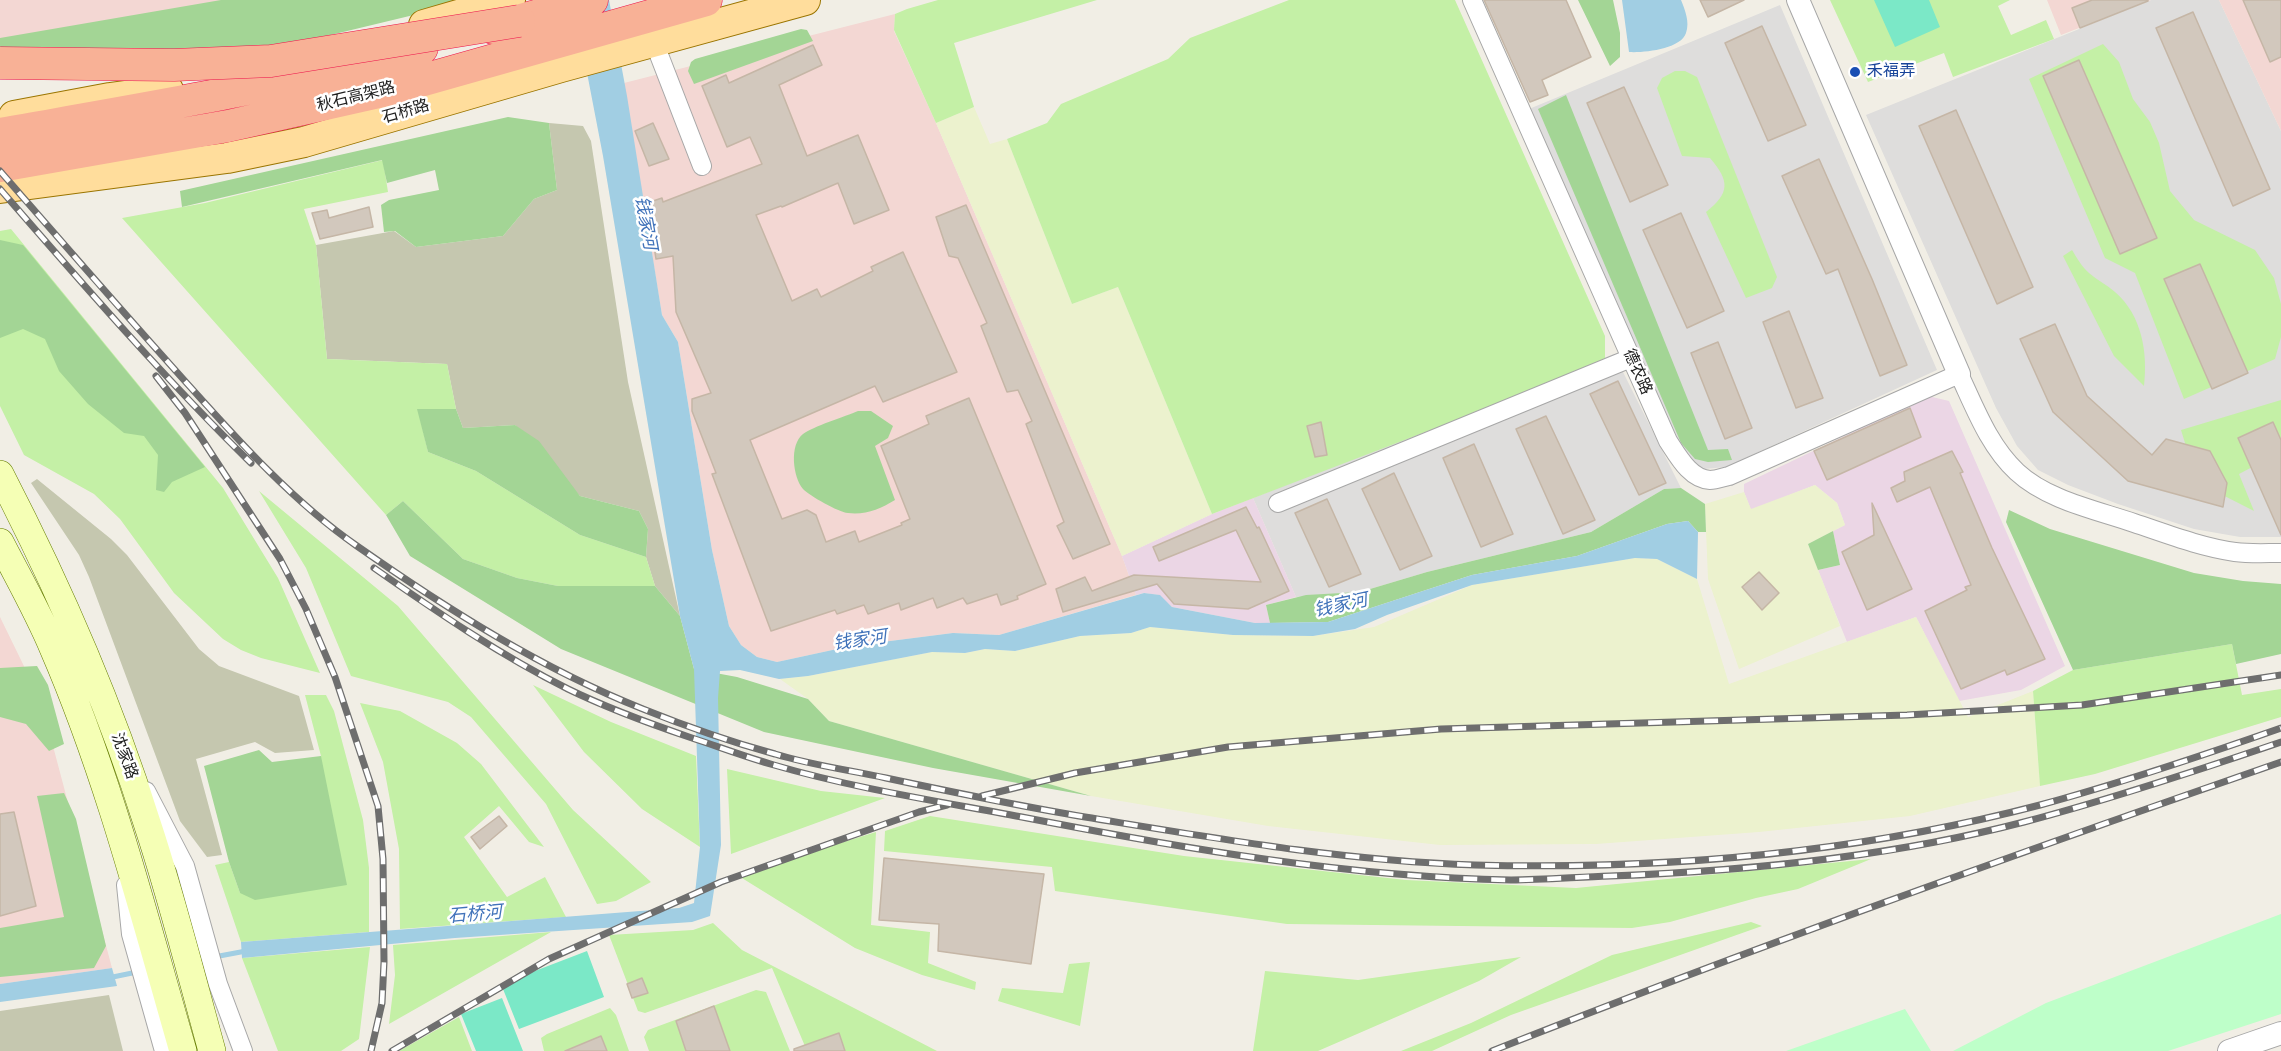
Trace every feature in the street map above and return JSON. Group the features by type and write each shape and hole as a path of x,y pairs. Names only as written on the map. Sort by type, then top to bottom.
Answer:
{"highway":[{"name":"秋石高架路","path":"0,134 249,89 375,61 515,11 592,0"},
{"name":"秋石高架路","path":"0,166 228,126 377,93 706,0"},
{"path":"0,63 174,64 271,61 515,11"}],"main road":[{"name":"石桥路","path":"0,188 227,158 304,142 561,67 805,0"},
{"path":"0,119 110,98 182,88 515,11"},
{"name":"沈家路","path":"0,474 8,506 65,606 115,731 199,960 212,1051"},
{"name":"沈家路","path":"0,542 52,645 76,704 121,836 150,970 183,1051"}],"street":[{"name":"德农路","path":"1472,0 1668,441 1684,465 1698,476 1710,480 1730,476 1959,374"},
{"path":"1798,0 1959,374 1983,425 2001,456 2018,473 2036,486 2069,501 2192,543 2236,552 2281,553"},
{"path":"645,44 702,166"},
{"path":"1278,503 1631,358"},
{"path":"199,960 243,1051"},
{"path":"150,970 164,1051"},
{"path":"2229,1051 2281,1033"}],"shaded area":[{"path":"0,0 424,0 0,50"},
{"path":"2047,0 2151,0 2061,35"},
{"path":"2151,0 2219,0 2281,131 2281,537 2240,537 2194,529 2118,504 2068,485 2038,470 2017,446 1996,408 1866,115"},
{"path":"2219,0 2281,0 2281,131"},
{"path":"1780,5 1937,370 1726,467 1704,469 1694,466 1684,455 1529,109"},
{"path":"895,14 894,31 936,123 1122,556 1136,595 999,635 953,633 851,646 777,662 757,657 741,645 729,626 712,550 678,342 662,315 624,83"},
{"path":"974,107 990,144 1007,139 1072,304 1118,287 1212,514 1122,556 936,123"},
{"path":"549,123 583,126 591,141 628,382 680,616 655,586 646,557 648,529 639,511 580,496 515,425 463,428 456,409 447,364 327,359 316,245 394,231 416,247 503,236 534,199 557,190"},
{"path":"1614,354 1681,488 1664,489 1591,532 1427,572 1360,592 1296,597 1253,498"},
{"path":"1928,396 1949,401 2065,666 2021,690 1959,701 1916,617 1847,642 1818,570 1840,565 1833,531 1845,525 1837,503 1815,485 1751,510 1744,492 1744,484"},
{"path":"37,479 111,539 127,555 199,649 219,666 299,696 314,750 275,753 255,742 196,759 222,855 207,857 180,821 89,577 79,555 31,483"},
{"path":"1815,485 1837,503 1845,525 1808,544 1840,626 1739,669 1708,579 1705,504 1744,492 1751,509"},
{"path":"1253,498 1296,597 1266,605 1270,623 1255,623 1172,607 1159,595 1144,593 1136,595 1122,556 1212,514"},
{"path":"1635,558 1657,559 1697,579 1729,684 1916,617 1968,717 2033,691 2040,786 1910,816 1759,832 1596,844 1440,845 1268,826 1091,796 829,721 808,699 780,679 808,676 932,652 965,653 985,649 1015,651 1080,636 1131,633 1150,627 1233,635 1313,636 1374,627 1472,585"},
{"path":"0,617 41,701 112,968 0,984"},
{"path":"109,995 123,1051 0,1051 0,1011"}],"green space":[{"path":"221,0 453,0 451,6 289,45 0,63 0,38"},
{"path":"938,0 1097,0 954,43 974,107 936,123 894,30 895,14"},
{"path":"1289,0 1455,0 1605,336 1605,359 1592,368 1212,514 1118,287 1072,304 1007,139 1047,123 1061,104 1168,59 1190,38"},
{"path":"1578,0 1613,0 1620,33 1620,57 1610,66"},
{"path":"1830,0 2010,0 1998,6 2011,35 2046,20 2054,39 1953,77 1944,53 1868,82"},
{"path":"1874,0 1929,0 1940,27 1895,47"},
{"path":"801,29 807,30 813,41 694,84 688,71 691,62 695,59"},
{"path":"2103,44 2119,62 2133,99 2150,122 2159,143 2170,191 2194,220 2255,250 2274,278 2281,304 2281,337 2275,359 2184,399 2135,273 2105,258 2029,79"},
{"path":"1675,71 1685,71 1697,77 1777,277 1772,288 1746,298 1706,212 1720,199 1724,180 1710,158 1682,156 1657,88 1662,78"},
{"path":"1566,95 1708,450 1728,449 1732,460 1708,462 1695,459 1681,443 1538,109"},
{"path":"508,117 549,123 557,190 534,199 503,236 416,247 395,231 384,232 381,205 389,200 439,190 435,170 387,183 382,160 182,207 180,191"},
{"path":"383,160 388,192 304,209 316,245 327,359 447,364 456,409 418,409 428,452 476,471 580,535 646,557 655,586 558,586 517,578 463,559 403,501 386,515 122,218 205,203"},
{"path":"11,229 223,488 278,578 320,673 261,658 223,639 174,593 120,519 94,494 24,455 0,406 0,231"},
{"path":"0,240 23,245 205,467 172,482 164,492 156,490 158,455 144,436 124,433 88,404 59,371 45,339 23,329 0,338"},
{"path":"2072,250 2086,271 2124,301 2137,323 2144,348 2144,386 2114,356 2063,256"},
{"path":"2281,400 2281,452 2239,474 2254,511 2197,482 2181,430"},
{"path":"417,409 456,409 463,428 515,425 539,441 580,496 639,511 648,529 646,557 580,535 476,471 428,452"},
{"path":"858,411 871,411 893,426 888,438 875,446 895,500 873,511 848,513 824,503 803,489 795,469 794,453 799,439 807,431"},
{"path":"1681,488 1705,504 1706,532 1698,532 1688,521 1667,524 1577,556 1472,575 1328,622 1270,623 1266,605 1306,595 1360,592 1427,572 1591,532 1664,489"},
{"path":"259,491 398,606 573,810 651,882 616,901 597,904 546,804 471,717 448,702 351,676 306,568"},
{"path":"403,501 463,559 517,578 558,586 655,586 680,616 694,669 737,677 808,699 829,721 1091,796 933,768 764,732 561,649 410,556 386,515"},
{"path":"2009,510 2050,529 2194,573 2281,584 2281,654 2236,664 2232,644 2073,670 2006,522"},
{"path":"1833,531 1840,565 1818,570 1808,544"},
{"path":"2232,644 2242,695 2281,689 2281,717 2095,774 2040,786 2033,691 2073,670"},
{"path":"37,666 48,685 64,744 49,751 26,724 0,717 0,668"},
{"path":"533,685 611,722 696,756 700,847 642,809 584,752"},
{"path":"305,695 326,695 334,711 363,820 369,868 369,932 241,942 215,865 229,862 240,893 321,756"},
{"path":"360,703 400,711 457,743 481,764 544,847 529,842 499,806 464,837 507,897 545,877 566,917 400,929 399,849 383,762"},
{"path":"259,750 272,762 321,756 347,885 255,900 240,893 229,862 204,766"},
{"path":"727,769 821,791 885,798 731,854"},
{"path":"64,793 76,819 106,946 94,968 0,977 0,928 64,917 37,796"},
{"path":"930,816 1184,856 1406,880 1576,888 1871,859 1798,889 1670,922 1632,928 1287,924 1055,891 1052,867 884,851 885,831"},
{"path":"876,832 871,925 930,932 928,963 976,982 975,990 922,975 855,948 737,875"},
{"path":"2281,914 2281,1014 2168,1051 1953,1051 2046,1003"},
{"path":"1751,922 1762,926 1511,1015 1432,1051 1401,1051 1471,1023 1612,955"},
{"path":"713,923 742,950 937,1051 807,1051 772,968 645,1013 638,1011 609,935 693,930"},
{"path":"551,932 389,1024 395,975 393,945"},
{"path":"370,947 359,1039 341,1051 278,1051 242,958"},
{"path":"587,951 604,997 519,1029 501,984"},
{"path":"1521,957 1479,981 1318,1051 1253,1051 1265,971 1358,980"},
{"path":"1090,962 1080,1026 998,1001 1002,988 1063,993 1069,964"},
{"path":"756,990 766,992 790,1051 649,1051 644,1037 648,1030"},
{"path":"502,998 523,1051 476,1051 461,1014"},
{"path":"610,1008 616,1015 629,1051 544,1051 541,1038 547,1034"},
{"path":"1905,1009 1931,1051 1786,1051"},
{"path":"459,1017 472,1051 399,1051"}],"water":[{"name":"钱家河","path":"573,0 609,0 627,96 662,315 678,342 712,550 729,626 741,645 757,657 777,662 851,646 953,633 999,635 1144,593 1160,595 1172,607 1255,623 1328,622 1472,575 1577,556 1667,524 1688,521 1698,532 1697,579 1657,559 1635,558 1472,585 1387,615 1355,629 1313,636 1233,635 1150,627 1131,633 1080,636 1015,651 985,649 965,653 932,652 808,676 779,679 740,670 720,671 718,698 721,845 710,916 692,922 455,938 242,958 241,942 679,908 694,903 700,847 694,669 680,616 603,156"},
{"path":"1622,0 1681,0 1687,20 1686,33 1677,43 1670,46 1652,51 1629,52"},
{"path":"112,968 117,986 0,1002 0,984"}],"building":[{"path":"1484,0 1566,0 1591,57 1542,80 1548,95 1530,102"},
{"path":"1700,0 1744,0 1708,17"},
{"path":"2092,0 2148,1 2080,28 2072,8"},
{"path":"2243,0 2281,0 2281,57 2270,62"},
{"path":"2193,12 2270,189 2233,206 2156,28"},
{"path":"1762,26 1806,125 1768,141 1725,43"},
{"path":"813,45 822,65 779,85 807,156 858,135 889,210 854,224 838,183 782,207 756,215 792,301 817,289 821,297 873,271 871,267 903,252 957,372 883,402 875,386 750,440 782,519 807,510 816,515 826,542 855,531 859,542 902,525 901,523 910,519 881,446 929,424 926,416 969,398 1046,584 1001,605 997,594 967,604 963,598 937,608 933,598 901,610 899,603 868,614 864,605 837,614 835,610 771,631 712,474 716,473 692,411 692,399 711,393 676,312 673,256 656,259 647,203 662,198 663,202 762,164 750,137 727,147 702,86 726,75 729,83"},
{"path":"2079,60 2157,238 2120,254 2043,76"},
{"path":"1624,87 1668,185 1630,202 1587,103"},
{"path":"1956,110 2033,287 1997,304 1919,126"},
{"path":"653,123 669,159 649,166 635,131"},
{"path":"1819,159 1907,365 1880,376 1838,269 1826,274 1782,176"},
{"path":"966,205 1110,544 1073,559 1057,526 1064,522 1026,424 1032,421 1018,390 1007,392 981,326 987,323 958,258 949,256 936,217"},
{"path":"369,207 373,227 320,239 312,213 327,210 329,218"},
{"path":"1681,213 1724,311 1687,328 1643,230"},
{"path":"2200,264 2248,373 2212,389 2164,279"},
{"path":"1789,311 1823,398 1796,408 1763,322"},
{"path":"2055,324 2087,396 2152,455 2166,439 2210,451 2227,483 2223,507 2128,481 2053,412 2020,339"},
{"path":"1718,342 1752,428 1725,439 1691,353"},
{"path":"1618,381 1666,483 1639,495 1590,394"},
{"path":"1910,408 1921,437 1827,480 1814,451"},
{"path":"1546,416 1595,520 1563,534 1516,429"},
{"path":"1321,422 1327,455 1315,457 1307,426"},
{"path":"2273,422 2281,440 2281,535 2238,438"},
{"path":"1474,444 1513,534 1481,547 1443,458"},
{"path":"1952,451 1963,472 1960,473 1992,548 2045,659 2007,675 2005,670 1961,689 1925,611 1967,590 1965,587 1971,585 1930,487 1897,502 1891,488 1905,481 1904,472"},
{"path":"1394,473 1432,556 1400,570 1362,489"},
{"path":"1327,499 1361,574 1329,587 1295,513"},
{"path":"1872,503 1912,589 1867,610 1842,552 1874,535"},
{"path":"1246,507 1257,528 1259,527 1289,591 1248,609 1174,604 1157,584 1063,612 1056,589 1085,577 1092,591 1134,575 1261,582 1236,530 1159,561 1153,547"},
{"path":"1759,572 1779,593 1762,610 1742,587"},
{"path":"14,812 36,906 0,916 0,814"},
{"path":"499,816 507,826 480,849 471,837"},
{"path":"884,858 1044,874 1031,964 938,951 939,924 879,920"},
{"path":"642,978 648,993 632,998 627,984"},
{"path":"714,1006 730,1051 686,1051 676,1021"},
{"path":"839,1033 845,1051 794,1051 794,1049"},
{"path":"601,1036 607,1051 565,1051"}],"waterway":[{"name":"石桥河","path":"214,957 246,951"},
{"name":"石桥河","path":"108,978 137,972"}],"railway":[{"path":"0,171 245,447 310,509 357,546 460,615 568,676 675,722 802,761 1060,813 1328,854 1426,863 1546,866 1688,861 1759,855 1901,835 1971,822 2101,788 2281,728"},
{"path":"0,189 154,363 251,463"},
{"path":"156,376 185,413 280,559 306,609 335,677 378,806 383,859 384,962 382,1003 371,1051"},
{"path":"374,568 493,647 568,689 643,721 763,762 868,788 1147,840 1268,860 1389,873 1450,878 1548,879 1767,866 1871,853 2024,822 2089,804 2281,742"},
{"path":"982,796 1075,773 1228,747 1441,729 1907,715 2082,705 2281,675"},
{"path":"1492,1051 1885,902 2281,762"},
{"path":"392,1051 549,959 721,882 919,812 947,805"}],"place":[{"name":"禾福弄","path":"1855,72"}]}
